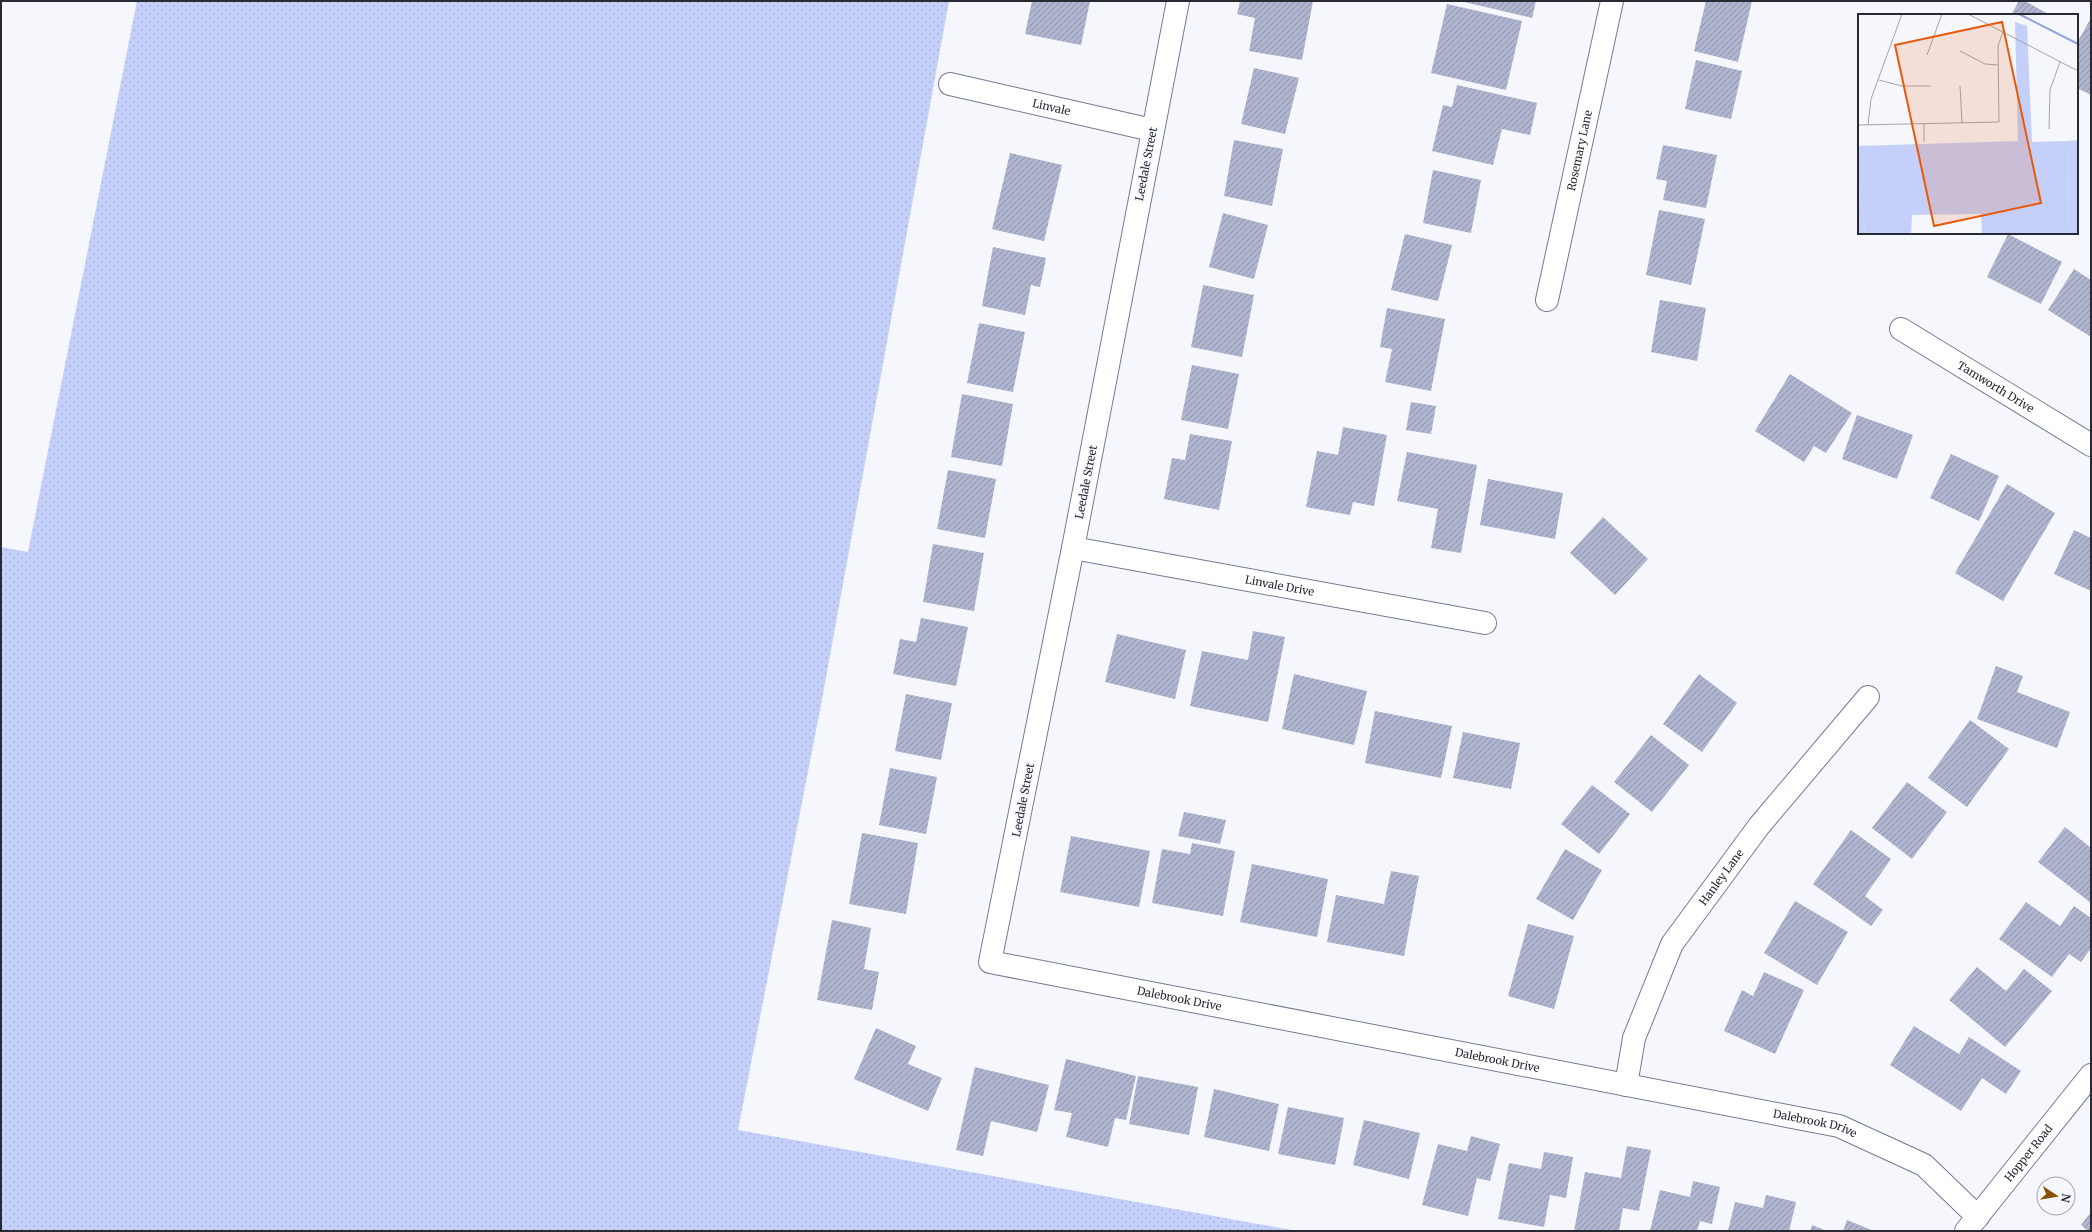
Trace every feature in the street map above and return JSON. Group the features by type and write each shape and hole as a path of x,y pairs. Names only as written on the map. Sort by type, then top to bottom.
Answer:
{"street":[{"name":"Leedale Street","path":"990,962 1074,548 1152,130 1178,1"},
{"name":"Rosemary Lane","path":"1547,300 1612,1"},
{"name":"Linvale","path":"950,84 1152,130"},
{"name":"Tamworth Drive","path":"1901,329 2091,445"},
{"name":"Linvale Drive","path":"1074,548 1485,623"},
{"name":"Hanley Lane","path":"1626,1085 1634,1038 1672,944 1759,826 1868,697"},
{"name":"Dalebrook Drive","path":"990,962 1839,1126 1924,1165 1972,1224"},
{"name":"Hopper Road","path":"1972,1224 2091,1075"}],"shaded area":[{"path":"137,1 949,1 821,705 738,1130 1297,1231 1,1231 1,547 28,552"}],"building":[{"path":"1032,1 1090,1 1081,45 1025,34"},
{"path":"1240,1 1313,1 1302,60 1249,51 1255,18 1237,14"},
{"path":"1460,1 1536,1 1532,18"},
{"path":"1706,1 1752,1 1738,62 1694,51"},
{"path":"2019,1 2025,1 2048,14 2012,14"},
{"path":"1447,4 1522,21 1506,90 1431,73"},
{"path":"2091,18 2091,95 2078,88 2078,41"},
{"path":"1696,60 1742,71 1731,119 1685,109"},
{"path":"1254,68 1299,78 1285,134 1241,124"},
{"path":"1457,85 1537,103 1530,135 1502,129 1493,165 1432,151 1443,105 1452,107"},
{"path":"1234,140 1283,149 1272,206 1224,196"},
{"path":"1663,145 1717,155 1706,208 1663,200 1667,181 1656,179"},
{"path":"1010,153 1062,165 1044,241 992,229"},
{"path":"1433,170 1481,180 1471,233 1423,223"},
{"path":"1659,210 1705,219 1691,285 1646,275"},
{"path":"1223,213 1268,225 1254,279 1209,267"},
{"path":"1405,234 1452,245 1438,301 1391,290"},
{"path":"2008,234 2062,262 2041,304 1987,277"},
{"path":"993,247 1046,258 1040,287 1031,285 1025,315 982,306"},
{"path":"2074,269 2091,280 2091,337 2048,310"},
{"path":"1203,285 1254,295 1242,357 1191,347"},
{"path":"1660,300 1706,308 1697,361 1651,352"},
{"path":"1387,308 1445,319 1431,391 1385,382 1392,349 1380,347"},
{"path":"979,323 1025,332 1013,392 967,383"},
{"path":"1192,365 1239,374 1228,429 1181,420"},
{"path":"1790,374 1852,413 1826,453 1814,446 1804,462 1755,431"},
{"path":"962,394 1013,404 1002,466 951,457"},
{"path":"1411,402 1436,406 1431,434 1406,430"},
{"path":"1857,415 1913,435 1897,479 1842,459"},
{"path":"1343,427 1387,435 1374,506 1353,502 1350,515 1306,507 1317,451 1338,455"},
{"path":"1190,434 1232,441 1219,510 1164,499 1172,458 1185,460"},
{"path":"1407,452 1477,465 1461,553 1431,548 1438,509 1397,501"},
{"path":"1951,454 1999,476 1979,521 1930,498"},
{"path":"948,470 996,479 985,538 937,529"},
{"path":"1488,479 1563,493 1555,539 1480,525"},
{"path":"2007,484 2055,513 2003,601 1955,573"},
{"path":"1603,517 1648,559 1615,595 1570,553"},
{"path":"2074,530 2091,538 2091,591 2054,574"},
{"path":"933,544 984,553 974,611 923,602"},
{"path":"921,618 968,627 956,686 893,674 900,639 916,642"},
{"path":"1253,631 1285,637 1268,722 1190,706 1202,651 1248,660"},
{"path":"1117,634 1186,650 1175,699 1105,682"},
{"path":"1996,666 2023,676 2017,692 2070,712 2057,748 1977,719"},
{"path":"1294,674 1367,691 1354,745 1282,729"},
{"path":"1699,674 1737,703 1702,752 1663,724"},
{"path":"906,694 952,703 941,760 895,751"},
{"path":"1375,711 1452,726 1441,778 1365,763"},
{"path":"1970,720 2009,749 1967,807 1928,778"},
{"path":"1463,732 1520,743 1511,789 1453,778"},
{"path":"1651,735 1689,765 1652,812 1614,782"},
{"path":"890,768 937,777 926,834 879,825"},
{"path":"1907,782 1947,812 1912,859 1872,828"},
{"path":"1592,785 1630,814 1599,854 1561,824"},
{"path":"1184,812 1226,820 1220,844 1178,836"},
{"path":"2065,827 2091,848 2091,903 2038,862"},
{"path":"1851,830 1891,859 1865,896 1883,910 1871,926 1813,884"},
{"path":"862,833 918,843 906,914 849,904"},
{"path":"1071,836 1150,851 1139,907 1060,892"},
{"path":"1192,843 1235,851 1223,916 1152,903 1162,849 1190,854"},
{"path":"1565,849 1602,870 1573,920 1536,899"},
{"path":"1252,864 1328,879 1317,937 1240,922"},
{"path":"1391,871 1419,876 1404,956 1327,942 1336,895 1384,904"},
{"path":"1795,901 1848,932 1817,985 1764,953"},
{"path":"2026,902 2060,926 2074,906 2091,918 2091,948 2081,962 2069,954 2052,977 1999,939"},
{"path":"832,920 871,928 864,969 879,972 872,1010 817,1000"},
{"path":"1528,924 1574,936 1554,1009 1508,996"},
{"path":"1977,967 2006,991 2024,969 2052,991 2005,1047 1949,1000"},
{"path":"1764,972 1804,990 1775,1054 1724,1031 1742,990 1753,996"},
{"path":"1914,1026 1959,1054 1969,1037 2021,1071 2006,1094 1982,1078 1961,1111 1890,1065"},
{"path":"876,1028 916,1046 908,1064 942,1078 928,1111 854,1079"},
{"path":"1066,1059 1136,1076 1126,1120 1115,1118 1108,1147 1066,1137 1072,1113 1054,1110"},
{"path":"975,1067 1049,1085 1037,1132 991,1121 983,1156 956,1150"},
{"path":"1138,1076 1198,1087 1189,1135 1129,1124"},
{"path":"1214,1089 1279,1104 1269,1151 1204,1137"},
{"path":"1288,1107 1344,1118 1335,1165 1278,1154"},
{"path":"1364,1120 1420,1133 1409,1179 1353,1165"},
{"path":"1471,1136 1500,1144 1490,1181 1477,1178 1468,1216 1422,1205 1438,1144 1467,1151"},
{"path":"1627,1146 1651,1150 1639,1211 1623,1208 1619,1231 1574,1231 1585,1172 1621,1178"},
{"path":"1544,1152 1573,1157 1566,1198 1550,1195 1544,1227 1498,1219 1509,1163 1541,1169"},
{"path":"1693,1181 1720,1187 1712,1224 1700,1221 1697,1231 1650,1231 1660,1190 1690,1197"},
{"path":"1766,1195 1796,1202 1789,1231 1728,1231 1735,1202 1763,1208"},
{"path":"2091,1212 2091,1231 2088,1231 2081,1225"},
{"path":"1847,1220 1874,1231 1843,1231"},
{"path":"1812,1225 1827,1231 1810,1231"}]}
